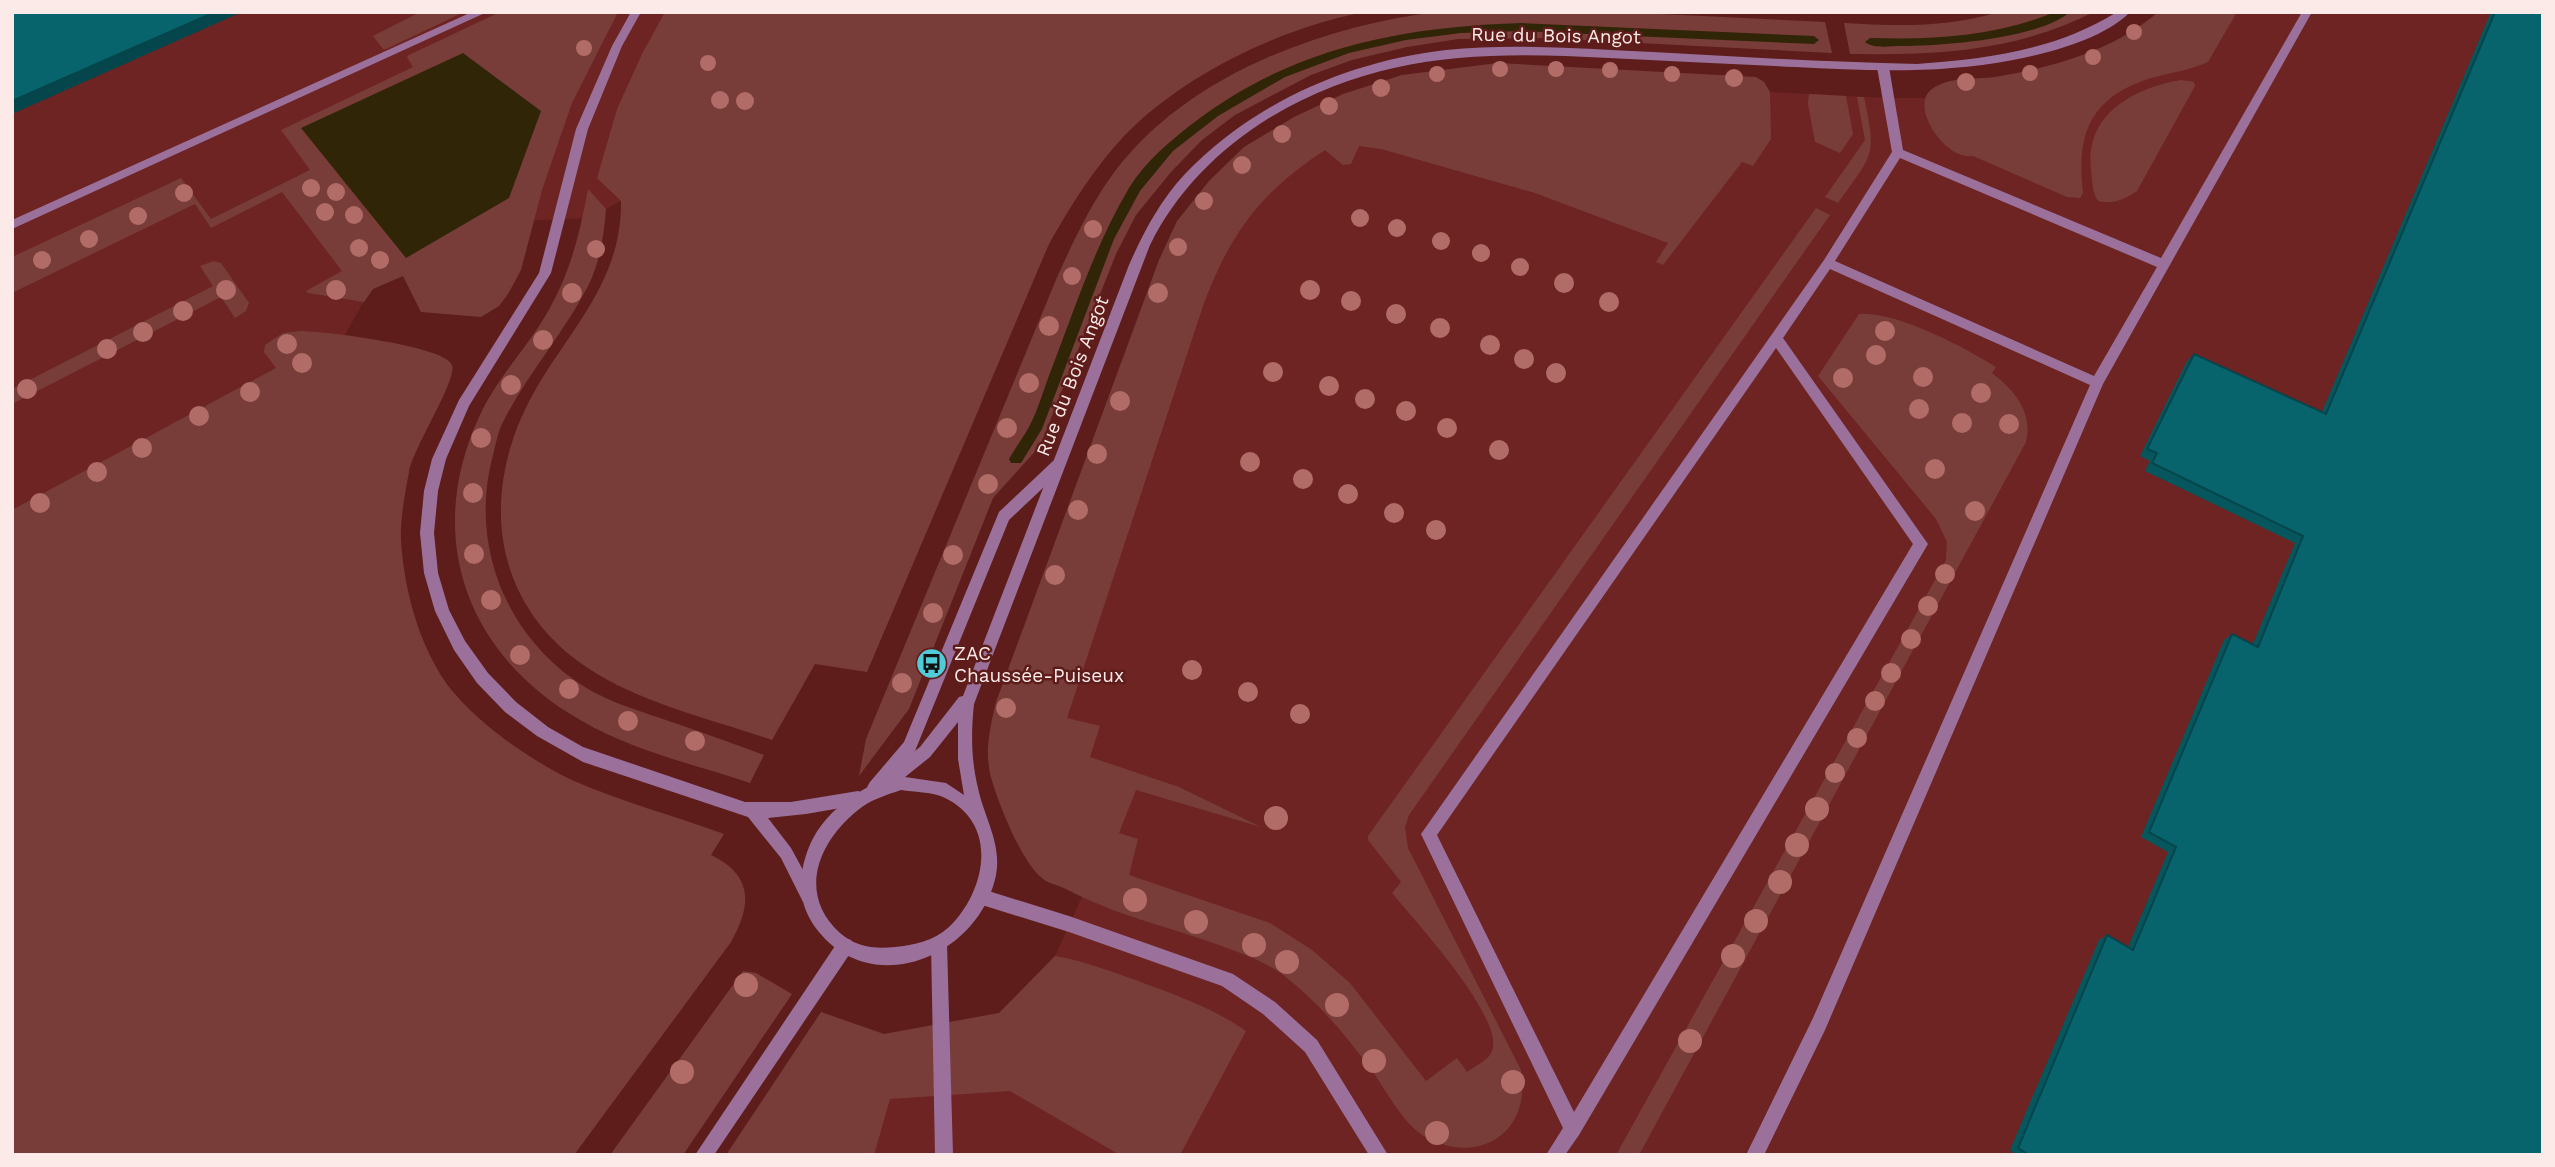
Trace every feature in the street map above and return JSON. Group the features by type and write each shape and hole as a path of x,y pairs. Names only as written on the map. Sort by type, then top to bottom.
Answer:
{"street":[{"path":"12,225 482,12"},
{"path":"636,12 617,46 582,129 545,273 534,295 466,396 446,436 430,495 428,540 434,584 445,619 460,650 482,681 542,733 580,754 753,811 865,795 901,783 931,784 957,795 977,813 989,839 991,868 982,897 964,924 939,944 908,956 891,958 860,954 845,946 825,929 786,853 753,811"},
{"name":"Rue du Bois Angot","path":"865,795 895,777 925,752 952,721 971,688 1135,264 1162,212 1198,168 1251,124 1300,96 1335,82 1406,61 1443,54 1553,51 1883,67 1944,66 2004,59 2089,32 2125,12"},
{"path":"1755,1155 1819,1024 2097,383 2307,12"},
{"path":"1573,1129 1429,834 1828,263 1898,152 1883,67"},
{"path":"1898,152 2165,265"},
{"path":"1828,263 2097,383"},
{"path":"1555,1155 1921,544 1775,337"},
{"path":"811,904 809,874 817,845 834,818 865,795 910,746 1004,516 1058,465"},
{"name":"Rue du Bois Angot","path":"971,688 964,724 964,747 971,797 977,813"},
{"path":"982,897 1069,924 1227,980 1269,1009 1311,1046 1379,1155"},
{"path":"939,944 944,1155"},
{"path":"704,1155 845,946"}],"shaded area":[{"path":"12,12 821,12 877,64 589,218 521,221 390,255 333,356 12,528"},
{"path":"420,12 464,12 386,49 383,49 373,36"},
{"path":"500,12 618,12 572,103 542,190 521,270 499,306 481,317 421,312 403,276 373,289 364,302 308,293 306,291 342,271 282,192 211,228 195,204 12,293 12,257 181,178 211,219 310,170 281,130 413,67 407,57 409,55"},
{"path":"665,12 1364,12 1300,29 1205,73 1149,113 1103,160 1049,244 867,672 815,664 772,740 639,695 599,675 561,647 533,615 514,579 503,540 501,500 507,458 521,417 543,377 596,295 614,251 621,201 597,178 617,109"},
{"path":"1436,12 1620,12 1825,22 1832,53 1541,38 1458,39 1352,60 1311,75 1235,115 1202,140 1171,172 1136,215 1116,254 1040,446 993,498 909,709 859,776 866,739 1058,275 1087,215 1108,181 1138,145 1173,113 1212,86 1254,64 1345,30"},
{"path":"1998,12 2094,12 2035,36 1945,52 1850,54 1844,23 1941,23"},
{"path":"2158,12 2237,12 2208,62 2130,86 2101,107 2085,136 2081,172 2083,193 2080,198 2067,197 1973,156 1959,154 1939,139 1930,125 1925,110 1925,98 1939,85 1955,80 2016,73 2081,55 2122,37"},
{"name":"ZAC Chaussée-Puiseux","path":"2195,12 2543,12 2543,1155 807,1155 884,1034 999,1013 1055,956 1091,877 1018,751 1170,322 1266,162 1530,80 1889,98 1975,98"},
{"path":"463,53 541,111 509,198 406,258 301,128"},
{"path":"1498,63 1756,77 1764,82 1770,92 1771,139 1753,166 1742,162 1663,265 1656,262 1668,243 1535,193 1381,149 1359,146 1351,164 1343,165 1325,150 1283,182 1266,198 1237,234 1214,278 1067,718 1100,726 1090,757 1179,787 1261,827 1136,790 1119,833 1138,839 1129,875 1270,923 1312,950 1350,983 1426,1081 1457,1058 1467,1072 1478,1065 1492,1051 1492,1036 1485,1016 1437,946 1392,893 1401,882 1368,840 1368,836 1816,208 1830,215 1409,815 1405,827 1408,848 1521,1070 1522,1093 1518,1112 1508,1128 1496,1139 1480,1146 1461,1148 1442,1144 1414,1129 1333,1022 1279,972 1262,962 1197,937 1102,906 1042,878 1026,859 1006,819 990,774 988,749 996,702 1159,260 1177,221 1209,181 1244,147 1294,117 1343,94 1402,75"},
{"path":"2181,80 2194,82 2195,86 2137,191 2119,200 2098,201 2093,186 2091,150 2104,119 2130,97"},
{"path":"1809,94 1846,96 1853,134 1840,153 1815,142 1808,104"},
{"path":"1857,97 1864,97 1871,144 1865,164 1838,203 1825,197 1865,140"},
{"path":"588,189 606,209 598,258 592,277 578,303 500,428 487,487 489,549 510,608 527,634 548,658 583,686 604,697 764,755 750,783 622,741 582,721 542,694 509,663 484,628 466,589 457,548 456,505 463,460 487,401 539,326 562,283 578,237"},
{"path":"214,261 221,263 249,303 246,311 235,318 221,297 12,404 12,389 213,286 200,266"},
{"path":"1859,314 1892,318 1910,324 1996,367 1992,373 2015,395 2024,412 2027,421 2026,442 1639,1155 1616,1155 1946,560 1947,542 1936,519 1818,376"},
{"path":"300,331 407,346 445,358 452,365 448,385 412,461 401,524 408,592 431,657 450,688 464,704 499,735 537,761 592,789 724,834 711,855 735,872 741,882 745,892 743,916 731,942 574,1155 12,1155 12,510 276,368 264,352 265,345 283,333"},
{"path":"1055,956 1097,967 1180,997 1221,1015 1246,1031 1180,1155 1120,1155 1010,1091 890,1099 874,1155 726,1155 821,1012 884,1034 999,1013"},
{"path":"743,971 756,973 792,994 683,1155 610,1155"}],"building":[{"path":"12,12 215,12 12,101"},
{"path":"2495,12 2543,12 2543,1155 2029,1155 2018,1148 2107,935 2133,950 2176,847 2149,832 2232,634 2258,647 2303,536 2152,463 2157,453 2147,449 2194,354 2326,414"}],"waterway":[{"path":"1870,42 1969,39 2018,29 2065,12"},
{"path":"1016,459 1035,429 1108,239 1135,188 1169,148 1214,113 1281,74 1346,50 1406,36 1461,29 1521,27 1814,40"}],"place":[{"name":"ZAC Chaussée-Puiseux","path":"931,664"}]}
